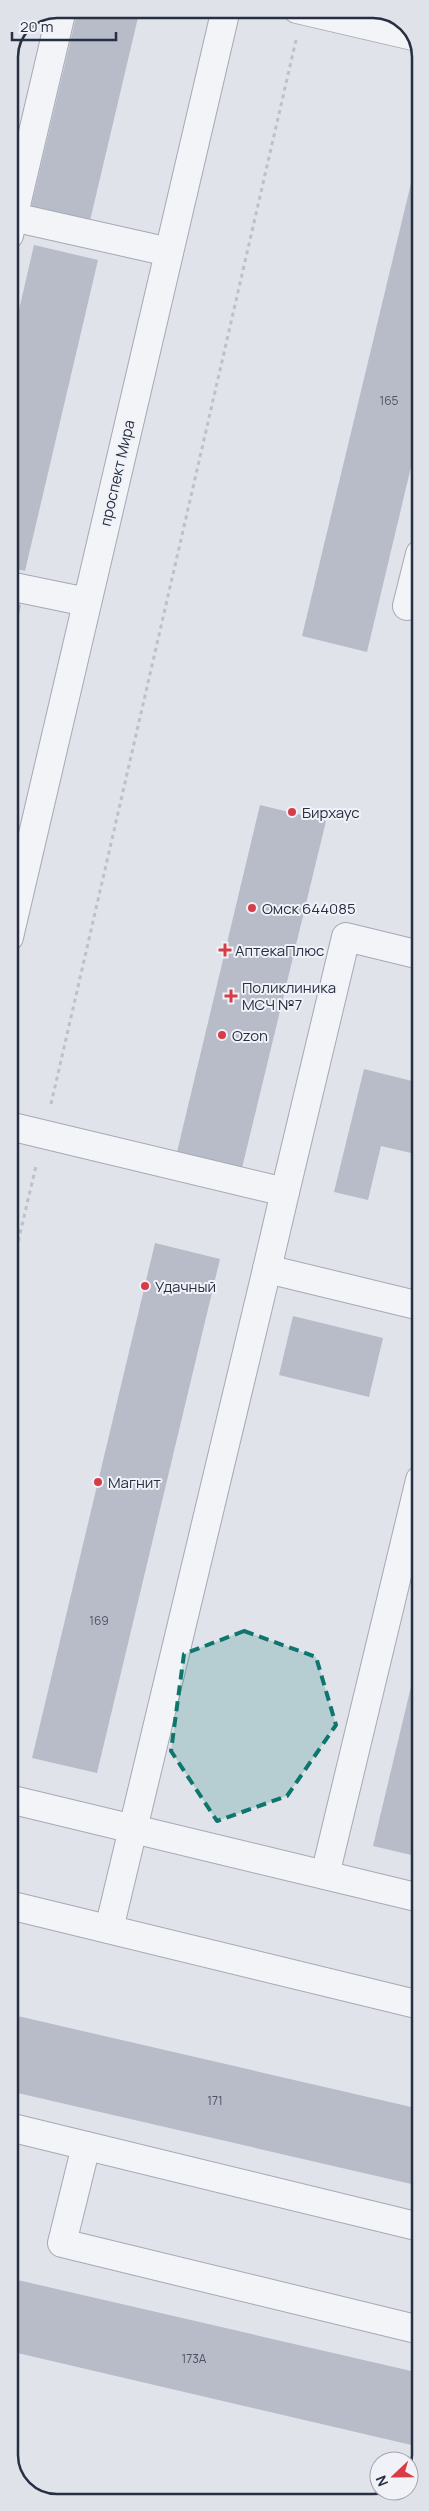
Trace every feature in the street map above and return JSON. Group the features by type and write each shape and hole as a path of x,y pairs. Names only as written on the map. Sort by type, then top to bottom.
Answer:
{"street":[{"path":"17,200 60,17"},
{"name":"проспект Мира","path":"17,901 224,18"},
{"path":"334,18 404,34"},
{"path":"17,227 169,252"},
{"path":"17,588 87,602"},
{"path":"407,606 411,589"},
{"path":"109,1929 346,937 411,952"},
{"path":"17,1128 285,1192"},
{"path":"267,1269 412,1304"},
{"path":"325,1876 412,1515"},
{"path":"18,1801 412,1896"},
{"path":"18,1907 412,2002"},
{"path":"18,2129 412,2224"},
{"path":"86,2146 62,2243 412,2328"}],"path":[{"path":"17,1245 298,18"}],"highlighted area":[{"path":"244,1631 316,1657 336,1725 287,1796 217,1821 171,1751 184,1654"}],"building":[{"path":"76,17 138,17 89,225 30,212"},
{"path":"411,183 411,466 367,652 302,636"},
{"path":"34,245 98,260 25,571 17,569 17,318"},
{"path":"17,604 21,605 17,622"},
{"path":"260,805 326,821 242,1168 177,1152"},
{"path":"364,1069 411,1081 411,1153 381,1146 368,1200 334,1192"},
{"path":"155,1243 220,1259 97,1773 32,1758"},
{"path":"293,1316 383,1338 369,1397 279,1375"},
{"path":"412,1684 412,1855 373,1846"},
{"path":"18,2016 412,2107 412,2184 18,2093"},
{"path":"18,2280 412,2371 412,2445 18,2353"}],"place":[{"name":"Бирхаус","path":"292,812"},
{"name":"Омск 644085","path":"252,908"},
{"name":"АптекаПлюс","path":"225,950"},
{"name":"Поликлиника МСЧ №7","path":"231,996"},
{"name":"Ozon","path":"222,1035"},
{"name":"Удачный","path":"145,1286"},
{"name":"Магнит","path":"98,1482"}]}
